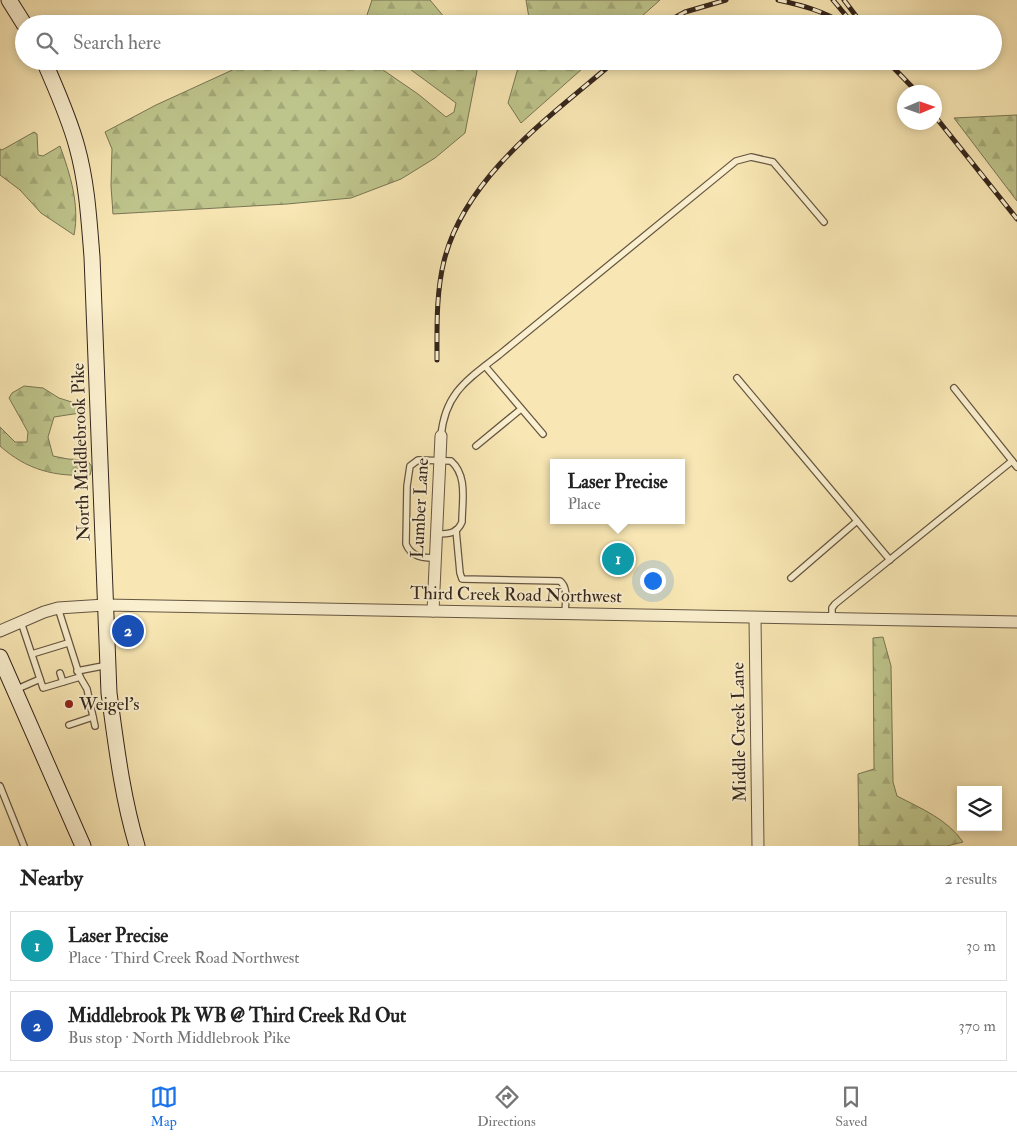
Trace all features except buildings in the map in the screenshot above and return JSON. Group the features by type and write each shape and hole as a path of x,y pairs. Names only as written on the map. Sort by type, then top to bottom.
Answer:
{"main road":[{"path":"10,0 19,15"},
{"name":"North Middlebrook Pike","path":"48,70 77,146 88,210 92,257 109,693 118,756 132,830 137,846"},
{"path":"0,657 83,846"}],"street":[{"name":"Lumber Lane","path":"433,611 441,436"},
{"name":"Third Creek Road Northwest","path":"0,631 58,608 105,605 1017,622"},
{"name":"Middle Creek Lane","path":"755,618 758,846"}],"lane":[{"path":"441,436 442,420 450,399 470,377 736,161 751,157 773,162 824,222"},
{"path":"485,366 543,434"},
{"path":"737,378 890,560"},
{"path":"954,388 1017,467"},
{"path":"476,446 521,409"},
{"path":"436,558 418,556 410,552 406,544 410,466 418,460 440,459 451,461 456,465 462,478 462,522 456,530 449,534 437,534"},
{"path":"832,619 832,608 835,604 1012,461"},
{"path":"791,578 857,521"},
{"path":"456,530 462,578 560,581 563,583 565,590 565,614"},
{"path":"58,608 79,674 86,689 95,726"},
{"path":"20,622 43,688 108,665"},
{"path":"32,654 52,649 68,642"},
{"path":"60,673 63,682"},
{"path":"15,690 40,679"},
{"path":"70,725 93,717"},
{"path":"0,786 24,846"}],"green space":[{"path":"372,0 430,0 442,15 367,15"},
{"path":"526,0 660,0 643,15 528,15"},
{"path":"232,70 383,70 418,94 446,117 454,112 456,103 411,70 477,71 465,133 435,158 401,179 351,198 287,204 113,214 111,186 112,149 105,132 156,105"},
{"path":"517,70 581,70 521,123 508,103"},
{"path":"1017,115 1017,201 954,118"},
{"path":"34,132 37,134 38,155 43,156 60,146 75,201 76,224 74,235 41,213 20,190 0,175 0,149 2,150"},
{"path":"24,386 43,388 59,398 81,405 82,410 80,413 54,417 48,437 53,456 87,460 92,467 90,475 65,475 42,470 21,461 0,446 0,427 15,442 27,442 28,432 9,398 12,393"},
{"path":"883,637 891,666 893,782 897,796 942,821 963,842 947,846 859,846 858,774 874,769 873,638"}],"railway":[{"path":"680,15 726,0"},
{"path":"778,0 828,15"},
{"path":"833,0 846,15"},
{"path":"844,0 855,15"},
{"path":"437,360 441,273 455,230 471,202 490,175 513,150 538,126 604,70"},
{"path":"896,70 910,85"},
{"path":"942,125 1017,219"}],"place":[{"name":"Laser Precise","path":"618,559"},
{"name":"Middlebrook Pk WB @ Third Creek Rd Out","path":"128,631"},
{"name":"Weigel's","path":"69,704"}]}
